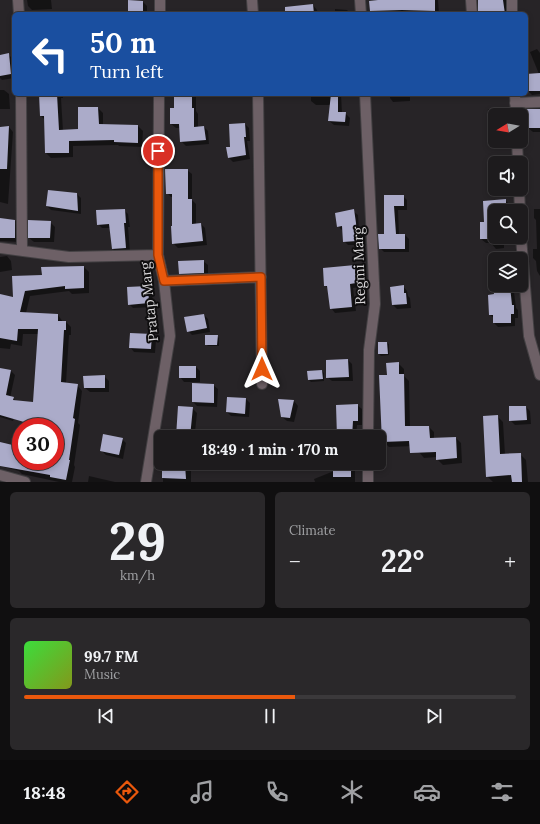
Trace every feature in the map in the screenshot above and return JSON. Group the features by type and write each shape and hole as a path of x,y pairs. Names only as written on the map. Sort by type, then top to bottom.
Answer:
{"street":[{"path":"18,0 19,12"},
{"path":"160,0 160,12"},
{"path":"252,0 253,12"},
{"path":"360,0 361,12"},
{"path":"471,0 472,12"},
{"path":"512,0 512,12"},
{"path":"21,96 22,250"},
{"name":"Pratap Marg","path":"146,482 170,336 164,281 158,255 159,96"},
{"path":"258,96 262,384"},
{"name":"Regmi Marg","path":"365,96 375,304 370,350 368,430"},
{"path":"515,99 540,102"},
{"path":"522,244 529,336 540,375"},
{"path":"0,248 70,257 158,255"},
{"path":"164,281 261,277"},
{"path":"368,470 368,482"},
{"path":"0,475 25,482"}],"building":[{"path":"128,0 143,1 143,12 128,12"},
{"path":"435,0 435,11 370,11 369,1"},
{"path":"478,0 503,0 505,12 478,12"},
{"path":"313,4 314,12 285,12 285,7"},
{"path":"9,53 11,74 0,76 0,55"},
{"path":"540,73 540,91 528,91 528,74"},
{"path":"39,96 57,96 59,130 78,129 78,107 98,107 99,124 138,125 138,143 114,142 114,140 69,141 69,153 45,153 44,116 40,116"},
{"path":"174,96 192,96 192,108 194,108 194,127 204,126 206,140 180,142 179,124 170,124 170,108 174,108"},
{"path":"331,96 338,96 338,112 346,112 345,122 328,121"},
{"path":"528,109 540,109 540,128 528,128"},
{"path":"245,123 246,137 244,137 246,155 228,158 226,147 230,147 229,124"},
{"path":"9,126 7,169 0,169 0,127"},
{"path":"165,169 188,169 188,199 192,199 192,224 201,223 203,241 172,244 172,194 166,194"},
{"path":"48,190 77,193 78,211 46,206"},
{"path":"384,195 404,195 404,206 394,206 396,234 405,234 405,249 379,249 378,234 384,234"},
{"path":"506,199 506,204 488,204 488,239 480,239 480,222 484,222 483,201"},
{"path":"125,209 126,223 124,223 126,248 112,249 109,224 97,225 96,210"},
{"path":"354,209 357,241 343,242 342,226 337,227 335,213"},
{"path":"0,218 15,220 15,238 0,238"},
{"path":"28,220 51,221 50,238 28,238"},
{"path":"204,260 204,273 179,274 178,261"},
{"path":"355,265 356,283 350,284 352,307 330,309 327,286 324,286 323,268"},
{"path":"84,266 84,288 65,289 65,286 25,291 20,312 58,314 58,321 66,321 66,330 64,330 61,382 78,384 73,418 75,419 70,460 66,480 50,477 50,475 22,470 64,470 64,418 12,418 0,415 0,368 11,370 6,395 14,397 13,400 33,402 38,329 18,329 17,341 0,338 0,294 13,297 12,276 42,275 41,267"},
{"path":"404,285 404,293 406,293 407,304 392,305 390,287"},
{"path":"148,286 149,303 128,305 127,287"},
{"path":"494,292 511,292 512,305 514,305 514,314 511,314 511,323 493,323 493,315 489,315 488,295 494,294"},
{"path":"204,314 207,328 187,332 184,317"},
{"path":"130,333 152,334 151,349 129,348"},
{"path":"205,335 218,335 217,345 205,345"},
{"path":"378,342 387,342 388,354 378,354"},
{"path":"348,359 349,377 326,378 326,360"},
{"path":"399,362 399,374 404,374 405,426 429,426 430,438 456,437 457,458 436,460 436,452 410,453 409,441 386,442 386,430 381,430 379,375 387,375 386,363"},
{"path":"179,366 196,366 196,378 179,378"},
{"path":"322,370 323,379 308,380 307,371"},
{"path":"105,375 105,388 84,388 83,376"},
{"path":"192,383 214,384 214,403 192,402"},
{"path":"227,397 246,398 245,414 226,412"},
{"path":"278,399 294,400 290,418 281,417"},
{"path":"358,404 358,421 353,421 352,430 337,430 336,405"},
{"path":"178,406 193,407 191,430 176,430"},
{"path":"509,406 526,406 527,420 509,421"},
{"path":"498,415 500,454 521,453 522,482 512,482 511,475 486,477 483,416"},
{"path":"103,434 123,438 119,455 100,451"},
{"path":"0,442 12,445 12,468 0,466"},
{"path":"162,470 185,470 186,479 162,478"},
{"path":"333,470 351,470 351,477 333,477"}],"route":[{"path":"158,151 158,255 164,281 261,277 262,369"}]}
